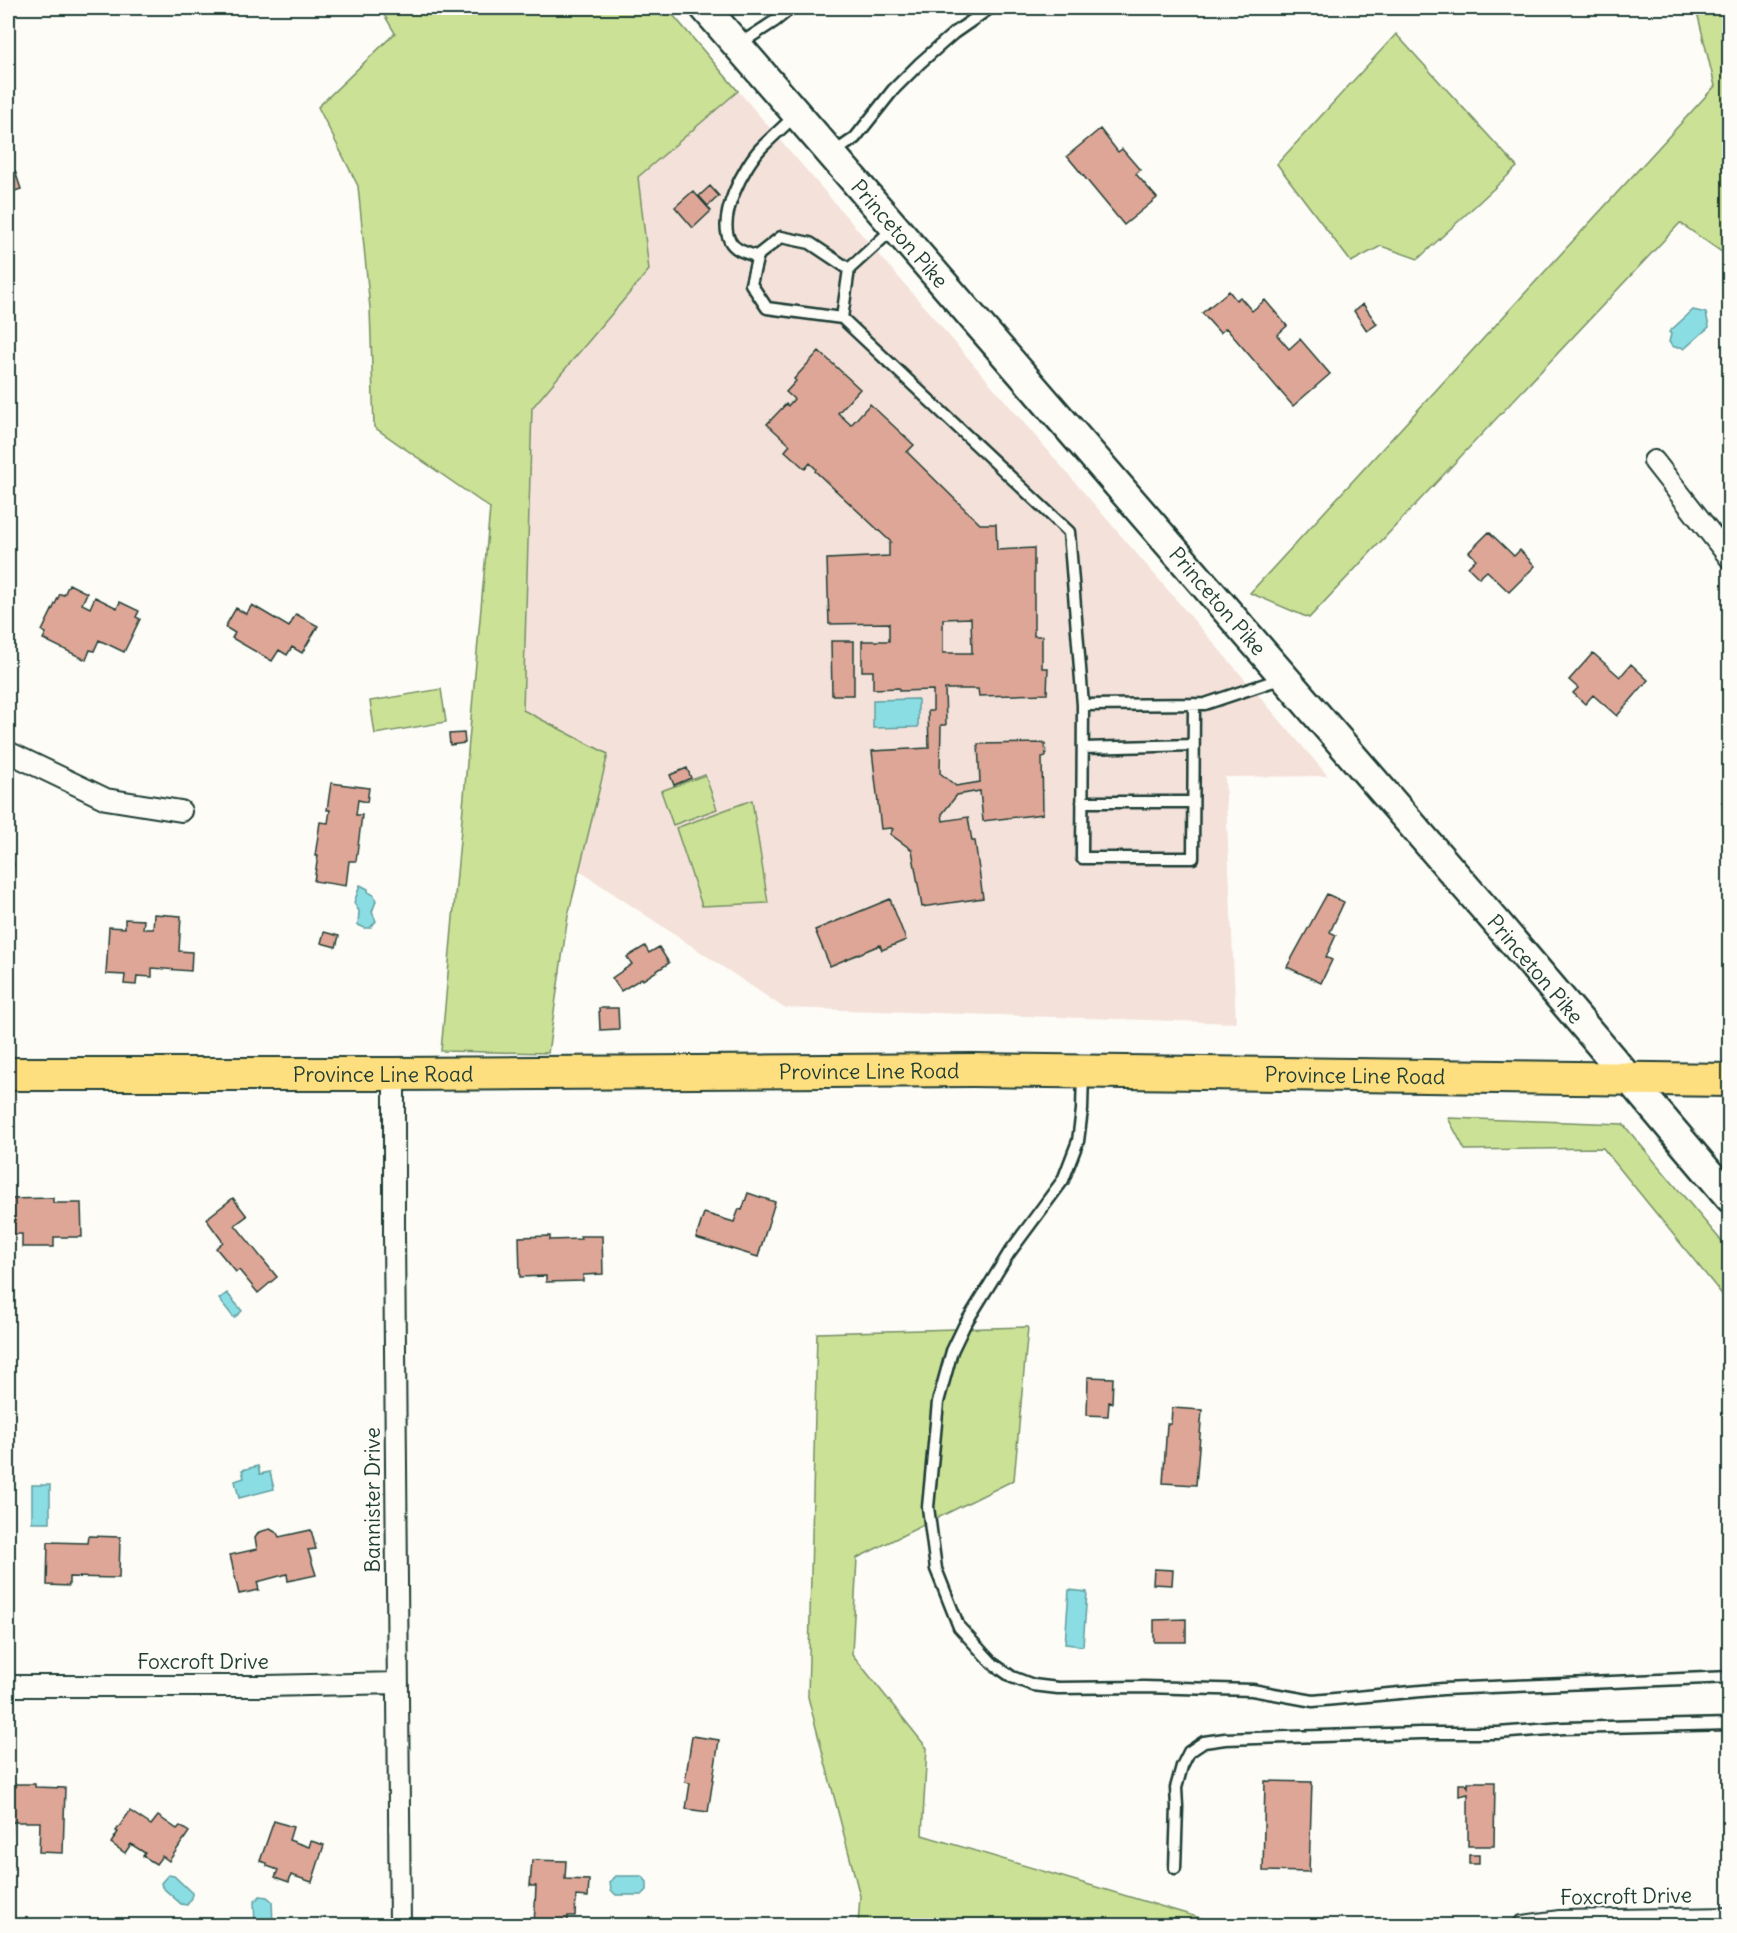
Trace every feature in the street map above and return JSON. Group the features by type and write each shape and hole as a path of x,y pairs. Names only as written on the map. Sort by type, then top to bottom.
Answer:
{"main road":[{"name":"Princeton Pike","path":"705,8 1284,677 1730,1198"},
{"name":"Province Line Road","path":"8,1074 1082,1071 1730,1080"}],"street":[{"path":"1654,461 1730,558"},
{"path":"8,752 106,799 181,811"},
{"name":"Bannister Drive","path":"394,1074 400,1926"},
{"name":"Foxcroft Drive","path":"8,1686 266,1686 398,1683"},
{"name":"Foxcroft Drive","path":"1523,1926 1560,1921 1730,1918"}],"lane":[{"path":"738,45 791,8"},
{"path":"832,154 855,138 893,90 920,63 954,33 990,8"},
{"path":"758,256 738,250 729,241 726,220 733,192 759,150 797,114"},
{"path":"842,318 849,269 895,227"},
{"path":"849,269 810,243 781,237 758,256 751,284 767,308 842,318 1069,532 1083,705 1082,858 1193,858 1194,704"},
{"path":"1083,705 1205,704 1284,677"},
{"path":"1083,748 1193,745"},
{"path":"1082,802 1193,802"},
{"path":"1082,1071 1082,1110 1077,1141 1063,1179 1009,1253 964,1326 944,1373 938,1402 928,1507 936,1569 959,1627 992,1663 1012,1677 1033,1684 1058,1688 1144,1687 1252,1690 1312,1701 1443,1689 1730,1677"},
{"path":"1175,1868 1178,1807 1176,1788 1182,1766 1189,1752 1204,1742 1225,1739 1498,1733 1564,1728 1730,1725"}],"shaded area":[{"path":"672,14 1328,776 1225,777 1236,1023 784,1008 520,831 540,116"}],"green space":[{"path":"380,8 667,8 738,91 638,177 649,270 532,408 523,710 608,754 568,916 548,1053 441,1051 490,508 374,427 370,308 358,186 318,107 395,33"},
{"path":"1696,8 1729,8 1729,257 1680,223 1309,618 1250,593 1715,86"},
{"path":"1396,34 1517,167 1418,259 1381,246 1351,262 1277,164"},
{"path":"441,689 446,722 375,734 370,701"},
{"path":"705,775 717,809 673,825 661,791"},
{"path":"752,800 768,903 702,906 676,828"},
{"path":"1448,1118 1623,1124 1729,1250 1729,1303 1603,1148 1465,1150"},
{"path":"1028,1327 1014,1480 857,1558 852,1654 927,1748 922,1835 1224,1925 858,1925 860,1896 808,1697 817,1333"}],"water":[{"path":"1693,310 1706,313 1709,327 1684,349 1674,347 1669,342 1671,334 1669,332"},
{"path":"918,699 918,727 873,728 873,700"},
{"path":"360,885 374,895 376,901 372,912 376,921 370,928 358,925 359,911 354,903"},
{"path":"227,1293 242,1311 234,1318 219,1299"},
{"path":"258,1466 260,1474 270,1472 274,1489 239,1498 235,1481 244,1478 242,1470"},
{"path":"32,1485 50,1485 50,1522 32,1522"},
{"path":"1069,1590 1087,1592 1083,1646 1065,1644"},
{"path":"168,1875 174,1876 192,1893 192,1898 187,1905 181,1904 162,1887 161,1883"},
{"path":"616,1876 642,1876 647,1882 647,1890 642,1895 616,1895 611,1890 610,1882"},
{"path":"260,1896 272,1901 273,1925 255,1925 254,1902"}],"building":[{"path":"1100,129 1118,152 1122,149 1140,170 1136,174 1157,198 1124,225 1067,156"},
{"path":"15,171 21,189 12,192 8,174"},
{"path":"710,186 719,196 708,206 699,196"},
{"path":"693,191 711,211 693,228 675,207"},
{"path":"1229,291 1236,300 1240,297 1252,311 1265,300 1287,326 1277,335 1289,349 1300,339 1330,374 1293,406 1226,328 1220,333 1202,313"},
{"path":"1363,304 1377,324 1367,331 1354,311"},
{"path":"819,351 860,389 838,413 851,425 870,404 914,445 907,452 980,524 996,524 997,550 1034,548 1034,636 1042,636 1042,668 1048,668 1047,694 979,696 978,689 945,689 946,725 941,725 940,773 956,786 980,782 978,744 1045,743 1046,756 1042,757 1043,814 983,821 980,791 957,795 942,814 943,821 968,817 972,841 975,841 983,898 922,907 912,850 890,834 893,829 881,829 872,751 929,748 928,711 933,711 933,690 873,689 873,671 862,671 862,641 889,641 889,623 829,624 827,559 889,556 891,542 815,471 816,469 810,463 805,469 785,451 790,445 767,424 794,399 786,392 796,381 794,379","holes":["971,618 972,653 943,653 943,619"]},
{"path":"1489,532 1514,556 1520,550 1535,566 1509,592 1487,571 1479,578 1468,567 1476,559 1469,552"},
{"path":"69,584 87,593 82,604 90,608 95,597 117,608 120,602 139,611 136,617 140,619 124,652 99,640 94,651 90,650 86,660 43,639 46,633 42,631 60,594 64,595"},
{"path":"252,605 289,627 296,614 318,626 302,653 292,647 287,655 279,650 272,661 232,638 235,633 225,627 236,608 246,614"},
{"path":"831,641 854,641 854,695 832,695"},
{"path":"1593,653 1620,677 1631,664 1648,680 1617,716 1593,695 1585,704 1573,693 1578,688 1569,680"},
{"path":"464,733 465,743 450,745 449,734"},
{"path":"687,768 691,778 674,785 670,775"},
{"path":"331,783 369,788 367,802 358,800 356,815 362,815 356,861 349,861 346,886 314,881 320,822 328,823 330,810 327,810"},
{"path":"1730,791 1730,807 1722,802"},
{"path":"8,861 14,864 8,880"},
{"path":"1327,894 1344,902 1330,932 1336,935 1326,957 1332,960 1321,983 1287,967"},
{"path":"890,899 906,940 882,950 880,945 830,966 815,930"},
{"path":"154,914 181,916 179,951 192,952 191,971 152,968 152,977 137,976 136,985 124,984 125,975 106,974 109,927 125,928 125,919 144,920 143,929 153,929"},
{"path":"324,932 339,936 336,947 321,943"},
{"path":"645,946 649,953 659,947 669,963 621,991 612,978 632,964 627,957"},
{"path":"599,1008 618,1008 619,1029 600,1030"},
{"path":"748,1193 775,1202 758,1257 696,1238 704,1213 734,1222 739,1209 742,1210"},
{"path":"53,1198 53,1203 81,1203 82,1237 54,1237 54,1247 22,1247 22,1234 10,1234 9,1199"},
{"path":"233,1198 247,1216 235,1225 277,1277 258,1293 239,1270 236,1272 216,1248 223,1242 206,1219"},
{"path":"550,1236 550,1240 602,1236 603,1274 583,1275 583,1281 546,1282 546,1276 520,1277 519,1237"},
{"path":"1088,1377 1113,1378 1112,1403 1109,1402 1108,1416 1087,1415"},
{"path":"1172,1408 1202,1410 1196,1485 1163,1483 1167,1424 1171,1424"},
{"path":"270,1529 279,1537 311,1530 316,1549 308,1550 316,1575 288,1581 287,1574 257,1582 259,1590 239,1594 230,1555 257,1549 255,1538 259,1532"},
{"path":"88,1536 120,1537 119,1578 69,1577 69,1586 47,1585 48,1542 87,1543"},
{"path":"1154,1569 1173,1570 1172,1585 1153,1584"},
{"path":"1186,1619 1186,1642 1154,1642 1154,1620"},
{"path":"692,1736 719,1740 708,1812 686,1809 690,1783 685,1782"},
{"path":"1265,1781 1312,1782 1309,1872 1263,1871"},
{"path":"1468,1782 1495,1782 1494,1846 1468,1846 1468,1794 1459,1796 1459,1784 1466,1784 1468,1787"},
{"path":"16,1784 65,1788 63,1853 39,1852 40,1822 12,1822 11,1842 8,1842 8,1787 16,1787"},
{"path":"130,1811 151,1825 158,1816 177,1829 180,1826 189,1832 169,1861 162,1856 156,1864 143,1856 145,1853 131,1844 125,1853 111,1843 118,1832 116,1831"},
{"path":"274,1821 293,1827 289,1840 309,1847 311,1841 324,1845 312,1882 291,1875 289,1882 275,1877 278,1870 260,1861"},
{"path":"1469,1855 1479,1855 1479,1864 1469,1864"},
{"path":"532,1860 566,1861 565,1879 589,1880 588,1897 576,1896 575,1916 568,1916 568,1926 534,1926 536,1886 530,1886"}]}
